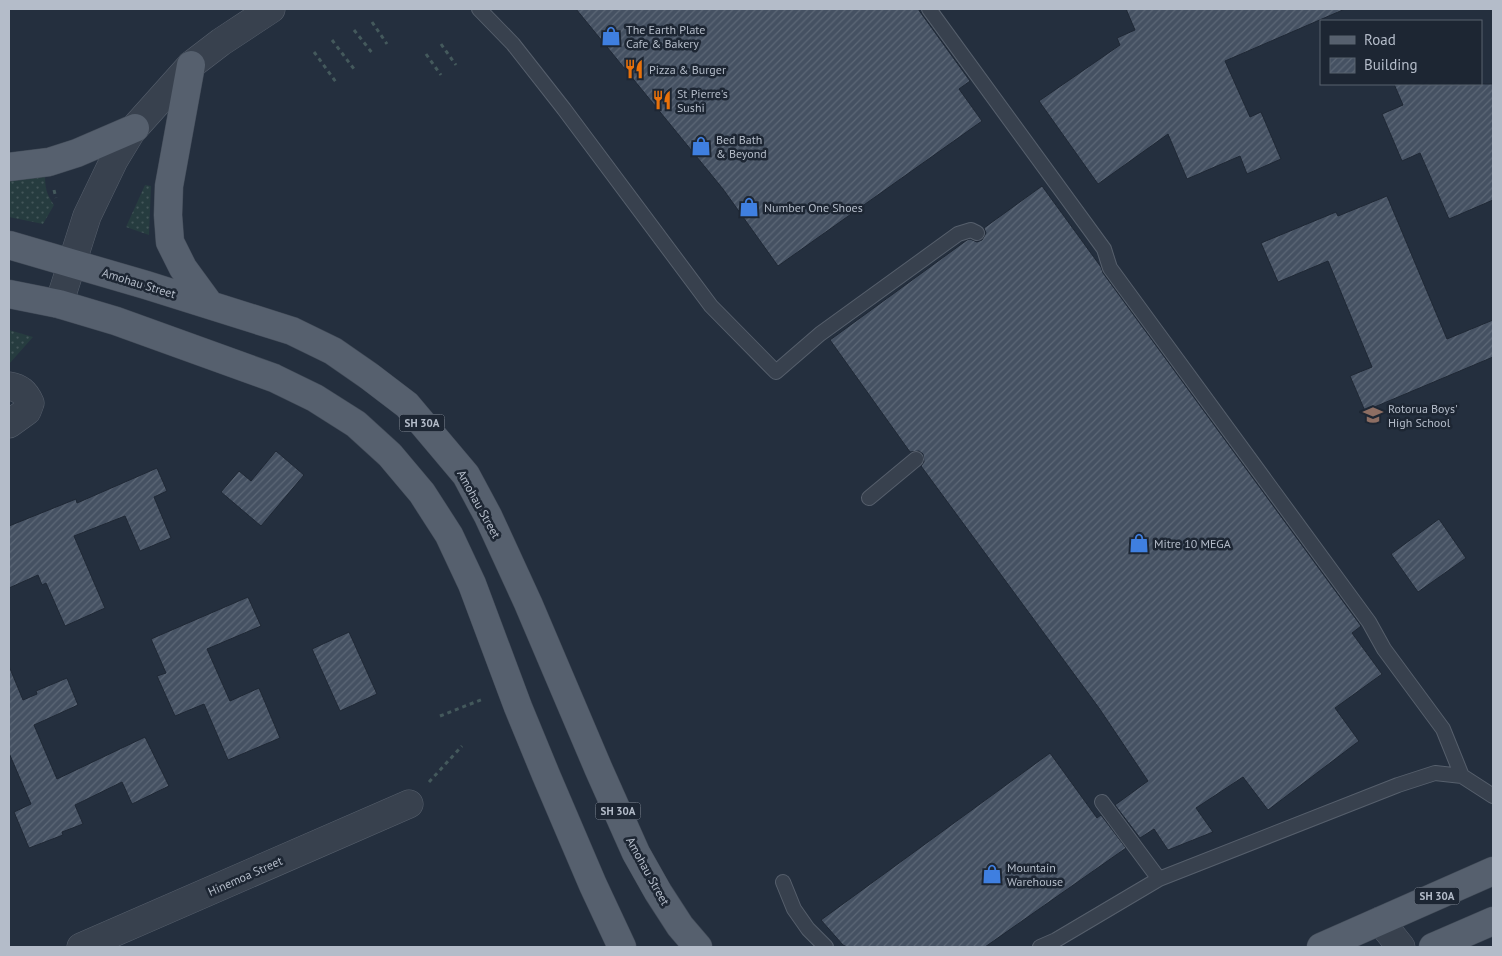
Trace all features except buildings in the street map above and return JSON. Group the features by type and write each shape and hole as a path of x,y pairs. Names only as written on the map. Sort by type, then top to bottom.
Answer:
{"main road":[{"path":"191,65 169,186 168,215 170,242 183,268 210,305"},
{"path":"9,167 49,162 76,153 134,128"},
{"name":"Amohau Street","path":"9,245 292,331 333,351 407,405 466,475 488,516 524,595 636,853 682,937 698,947"},
{"path":"9,294 59,304 127,325 274,378 315,398 356,424 390,455 422,493 448,535 472,584 549,784 622,947"},
{"name":"SH 30A","path":"1321,947 1493,871"},
{"path":"1433,947 1493,921"}],"street":[{"path":"59,304 87,216 114,160 134,128 191,65 220,42 271,9"},
{"path":"9,386 18,388 26,395 30,403 26,411 9,424"},
{"name":"Hinemoa Street","path":"81,947 409,804"},
{"path":"1380,921 1401,947"}],"lane":[{"path":"479,9 513,44 564,109 711,306 776,372 820,334 958,234 971,230 977,233"},
{"path":"929,9 1104,249 1110,268 1369,622 1384,649 1443,729 1462,776"},
{"path":"869,498 916,459"},
{"path":"1040,947 1056,940 1159,878 1398,785 1435,773 1462,776 1493,796"},
{"path":"1102,802 1159,878"},
{"path":"783,882 794,909 808,929 826,947"}],"path":[{"path":"372,22 387,44"},
{"path":"354,30 373,54"},
{"path":"332,40 354,68"},
{"path":"441,44 456,65"},
{"path":"314,52 336,82"},
{"path":"426,54 441,74"},
{"path":"440,716 511,688"},
{"path":"409,804 462,746"}],"green space":[{"path":"45,174 46,190 54,205 43,224 9,217 9,179"},
{"path":"145,185 151,186 149,235 126,227"},
{"path":"9,330 33,337 9,364"}],"place":[{"name":"The Earth Plate Cafe & Bakery","path":"611,36"},
{"name":"Pizza & Burger","path":"634,69"},
{"name":"St Pierre's Sushi","path":"662,100"},
{"name":"Bed Bath & Beyond","path":"701,146"},
{"name":"Number One Shoes","path":"749,207"},
{"name":"Rotorua Boys' High School","path":"1373,415"},
{"name":"Mitre 10 MEGA","path":"1139,543"},
{"name":"Mountain Warehouse","path":"992,874"}]}
